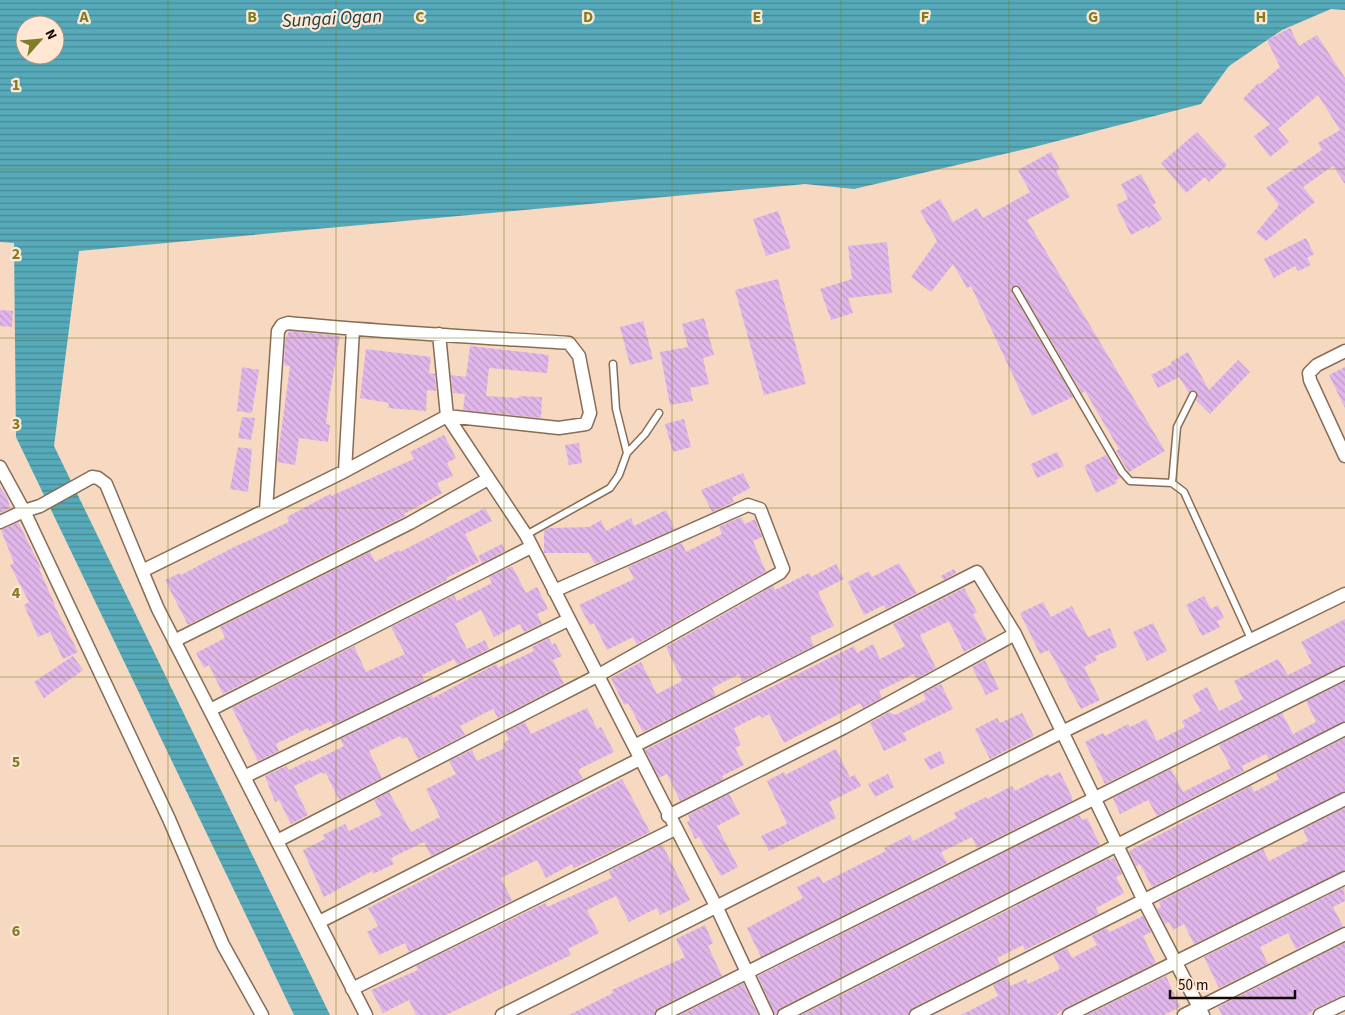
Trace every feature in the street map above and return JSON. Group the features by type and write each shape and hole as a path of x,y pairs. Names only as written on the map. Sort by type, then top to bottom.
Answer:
{"street":[{"path":"142,571 266,510 345,471 447,416 559,428 586,424 590,413 579,356 569,342 353,329 288,323 282,325 278,331 266,510"},
{"path":"345,471 353,329"},
{"path":"439,334 447,416 526,534 668,816 717,908 767,1015"},
{"path":"1345,351 1316,365 1309,372 1310,380 1345,456"},
{"path":"0,467 24,511 169,819 223,945 262,1015"},
{"path":"0,522 40,506 92,477 98,478 106,484 174,642 366,1015"},
{"path":"174,642 410,523 488,479"},
{"path":"277,841 597,676 783,569 760,509 748,505 554,591"},
{"path":"210,710 531,547"},
{"path":"634,746 974,573 980,574 1015,634 1064,731 1143,899 1201,1011"},
{"path":"502,1015 1064,731 1345,594"},
{"path":"244,777 568,620"},
{"path":"668,816 843,728 1015,634"},
{"path":"662,1015 746,971 1096,799 1345,673"},
{"path":"784,1015 1345,729"},
{"path":"319,922 640,759"},
{"path":"916,1015 1143,899 1345,799"},
{"path":"352,989 675,829"},
{"path":"1069,1015 1345,878"},
{"path":"1184,1015 1201,1011 1345,934"},
{"path":"1320,1015 1345,1003"}],"lane":[{"path":"1016,290 1122,472 1130,481 1172,483 1184,492 1251,639"},
{"path":"613,364 616,409 627,453"},
{"path":"1172,483 1177,427 1182,413 1193,395"},
{"path":"526,534 610,488 619,476 627,453 645,434 659,412"}],"water":[{"name":"Sungai Ogan","path":"0,0 1345,0 1345,10 1331,9 1282,30 1229,66 1201,104 1034,147 854,189 805,184 79,251 54,446 330,1015 294,1015 16,437 14,243 0,242"}],"building":[{"path":"1290,28 1299,46 1317,35 1345,78 1345,184 1333,166 1303,187 1315,202 1266,241 1256,233 1279,205 1266,188 1322,150 1318,143 1340,130 1318,95 1278,129 1289,142 1270,157 1254,136 1270,124 1243,99 1258,83 1260,84 1280,67 1267,40"},
{"path":"1197,132 1227,165 1209,182 1205,177 1186,193 1161,163"},
{"path":"1051,152 1060,169 1056,171 1070,197 1027,220 1165,451 1129,472 1116,451 1119,449 1085,391 1082,393 1019,286 1013,286 1012,293 1073,397 1032,416 971,286 967,288 953,264 931,292 911,277 937,241 920,211 940,199 953,222 977,208 983,218 1030,192 1018,170"},
{"path":"1141,174 1156,203 1153,205 1162,219 1149,228 1148,226 1131,235 1116,205 1128,199 1121,184"},
{"path":"778,211 791,248 766,256 753,219"},
{"path":"1306,238 1314,254 1307,258 1311,265 1298,271 1295,266 1274,278 1264,259"},
{"path":"887,242 892,293 848,298 853,313 831,320 820,289 852,279 848,246"},
{"path":"778,279 806,384 764,395 735,290"},
{"path":"0,310 13,311 12,327 0,326"},
{"path":"704,318 714,355 703,358 709,384 690,388 693,401 670,405 660,352 688,347 682,324"},
{"path":"643,321 653,359 630,365 620,327"},
{"path":"289,331 340,336 326,424 330,425 328,442 299,438 295,465 277,462 290,366 284,365 285,341"},
{"path":"470,346 549,355 547,373 489,368 486,396 542,397 541,418 463,410 465,394 453,393 451,375 466,377"},
{"path":"366,349 431,357 429,373 435,374 436,391 427,390 426,411 388,408 389,403 360,398"},
{"path":"1188,352 1209,390 1238,360 1250,372 1210,414 1196,400 1197,392 1192,390 1189,393 1179,377 1158,388 1151,375 1172,364 1171,362"},
{"path":"242,367 259,370 252,413 237,411"},
{"path":"1345,367 1345,408 1329,375"},
{"path":"242,417 255,418 251,440 238,438"},
{"path":"684,419 691,447 673,452 665,424"},
{"path":"444,435 456,458 447,463 453,476 437,483 442,493 404,514 405,516 188,625 165,580 180,573 181,575 234,547 289,522 287,517 330,494 331,496 414,459 410,452"},
{"path":"579,443 582,463 569,465 565,445"},
{"path":"238,447 252,449 248,492 230,489"},
{"path":"1057,452 1064,466 1037,478 1031,464"},
{"path":"1106,455 1120,478 1116,480 1117,483 1096,493 1084,466"},
{"path":"743,473 750,488 732,498 734,502 712,512 701,490"},
{"path":"0,487 7,497 10,508 0,513"},
{"path":"485,508 492,521 465,534 479,562 223,694 209,665 204,668 196,653 225,638 220,627 370,552 375,562 399,550 400,552"},
{"path":"666,510 675,529 595,564 589,553 544,553 544,531 549,528 589,527 601,520 606,531 631,518 634,526"},
{"path":"741,517 745,524 755,519 762,537 753,541 766,572 637,644 633,637 607,650 594,623 590,625 579,605 634,579 628,567 682,543 686,552 722,534 719,527"},
{"path":"18,522 41,568 39,569 54,605 78,652 63,659 50,632 38,637 24,605 29,602 10,565 14,563 1,530"},
{"path":"502,544 505,551 482,563 478,556"},
{"path":"899,563 917,593 886,609 884,605 864,615 848,582 869,571 872,577"},
{"path":"836,564 844,579 818,592 834,626 810,637 814,646 742,682 739,674 712,688 716,696 643,732 628,703 624,705 611,678 641,662 657,694 682,681 666,647 773,586 775,590 809,573 811,577"},
{"path":"512,566 526,593 537,587 548,609 537,614 542,624 524,632 520,624 494,637 481,610 455,624 467,649 485,640 489,649 457,665 454,659 422,675 424,681 333,725 331,721 309,731 308,728 276,744 279,751 258,761 232,708 354,646 366,672 405,654 391,627 454,595 457,601 492,583 489,577"},
{"path":"954,569 956,573 944,580 941,576"},
{"path":"964,588 977,612 973,614 987,640 964,652 949,621 920,635 936,668 916,679 914,674 879,691 882,698 863,708 860,703 784,743 769,714 762,718 760,715 734,728 741,745 735,748 744,765 722,776 724,779 680,801 667,774 659,778 645,750 854,646 857,653 873,644 880,659 905,646 893,624"},
{"path":"1204,596 1211,609 1218,605 1224,618 1217,621 1220,627 1202,636 1186,605"},
{"path":"1043,602 1051,617 1072,606 1088,637 1110,628 1117,647 1095,656 1097,660 1084,667 1100,700 1081,709 1049,650 1040,654 1020,613"},
{"path":"1345,619 1345,665 1105,784 1085,742 1103,733 1105,736 1128,724 1130,727 1146,719 1157,741 1185,727 1182,721 1201,711 1192,695 1207,687 1219,711 1243,699 1234,681 1278,659 1288,675 1312,663 1301,642"},
{"path":"1153,623 1167,651 1147,661 1133,632"},
{"path":"549,638 552,645 555,643 562,656 553,660 564,684 498,718 493,709 460,726 465,735 418,759 407,737 402,739 400,736 369,751 382,778 339,800 326,773 323,774 322,772 294,786 308,815 291,824 279,800 275,802 265,776 286,766 289,770 310,760 312,762 344,746 340,739 432,695 433,698 496,664 498,668 534,651 532,647"},
{"path":"73,656 83,670 44,698 34,682"},
{"path":"985,660 999,689 986,695 972,667"},
{"path":"1345,682 1345,721 1269,759 1266,754 1242,766 1244,771 1157,816 1148,800 1120,814 1113,798 1171,769 1183,792 1231,768 1219,745 1282,713 1293,734 1316,722 1306,701"},
{"path":"941,684 953,709 903,733 907,740 884,751 870,723 889,712 895,715 926,700 923,693"},
{"path":"587,708 597,729 601,727 614,752 581,768 578,771 583,779 431,856 424,842 391,858 394,864 373,874 372,871 324,897 303,850 325,839 323,835 345,824 349,831 382,815 374,800 389,792 411,832 440,817 426,789 456,774 449,761 472,750 477,761 505,748 503,743 509,740 505,732 525,722 531,734"},
{"path":"1022,713 1034,736 990,759 975,729 997,718 1000,723"},
{"path":"1345,738 1345,791 1152,887 1140,864 1136,866 1129,851 1251,786 1254,792 1279,779 1276,773"},
{"path":"836,749 850,777 855,775 861,786 829,802 836,818 769,851 761,836 787,824 767,781 784,772 785,775"},
{"path":"940,751 945,763 930,770 924,759"},
{"path":"1060,772 1072,797 1072,801 977,848 972,837 941,852 947,863 761,957 747,928 803,898 797,887 819,876 823,883 886,851 884,848 910,835 913,841 957,818 954,813 986,797 987,799 1012,786 1015,791 1048,774 1050,777"},
{"path":"888,774 894,787 875,797 868,784"},
{"path":"622,779 650,832 574,868 572,864 546,878 537,860 501,878 512,900 409,952 405,943 379,955 367,932 378,926 368,908"},
{"path":"729,794 740,814 717,826 738,867 721,876 699,837 695,839 687,822 690,820 688,815"},
{"path":"1345,808 1345,870 1194,944 1184,924 1173,930 1169,922 1165,924 1157,909 1161,907 1159,902 1263,849 1269,861 1308,841 1303,829"},
{"path":"1079,815 1082,820 1087,818 1100,845 780,1008 775,1015 758,976"},
{"path":"662,844 690,900 660,915 657,908 629,922 616,896 587,910 599,933 568,949 571,955 446,1015 416,1015 409,1000 383,1013 371,990 418,970 416,966 545,903 547,907 612,878 609,871"},
{"path":"1110,858 1110,860 1114,858 1122,874 1116,877 1124,893 1096,908 1099,914 1025,950 1023,945 997,958 1000,964 912,1008 908,1015 802,1015"},
{"path":"1344,887 1345,901 1333,907 1343,926 1296,949 1288,933 1260,947 1268,964 1219,988 1204,957"},
{"path":"1143,916 1151,932 1143,936 1156,963 1065,1008 1056,1015 961,1015 998,996 993,985 1007,978 1011,986 1026,979 1028,984 1060,969 1053,955 1067,948 1072,958 1097,945 1092,936 1106,928 1110,932"},
{"path":"705,925 713,943 708,946 722,976 658,1008 654,1015 569,1015 613,993 612,990 685,957 676,939"},
{"path":"1345,943 1345,995 1316,1008 1307,1015 1222,1015 1218,1007"},
{"path":"1166,976 1180,1007 1164,1015 1087,1015"},
{"path":"743,983 758,1015 680,1015"}]}
